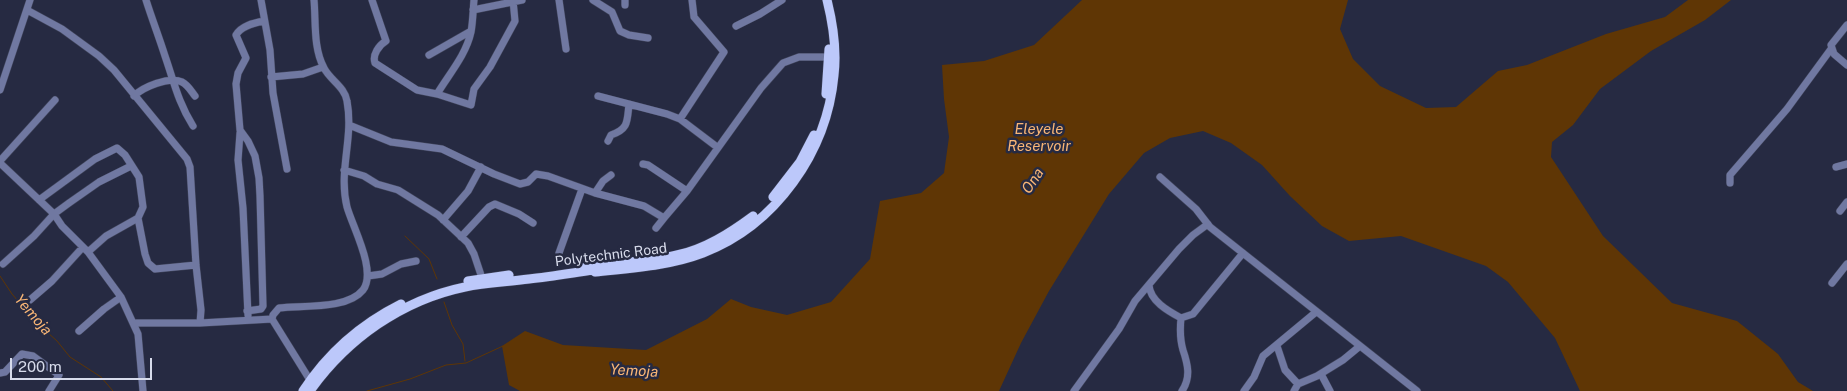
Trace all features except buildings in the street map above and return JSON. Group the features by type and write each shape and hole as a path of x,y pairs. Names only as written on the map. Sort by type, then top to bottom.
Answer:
{"main road":[{"name":"Polytechnic Road","path":"311,386 323,363 355,333 389,310 442,287 482,278 678,255 708,244 740,226 764,207 778,192 804,154 813,137 825,96 829,57 827,29 820,0"},
{"name":"Polytechnic Road","path":"303,391 311,386 360,337 394,314 423,300 483,284 593,270 595,272 663,264 703,253 744,230 768,211 791,186 810,157 819,138 831,98 834,75 834,34 827,0"}],"street":[{"path":"0,90 30,0"},
{"path":"146,0 182,109 193,126"},
{"path":"261,0 270,50 271,77 287,168"},
{"path":"272,319 279,308 340,303 354,297 362,292 366,286 368,276 363,253 347,208 343,189 349,125 346,96 323,66 317,41 314,0"},
{"path":"372,0 386,41 380,45 374,55 375,63 416,90 437,94 472,105 474,88 490,67 515,21 513,1"},
{"path":"437,94 467,44 471,31 474,0"},
{"path":"472,10 522,0"},
{"path":"559,0 566,49"},
{"path":"593,0 612,12 620,31 629,35 648,38"},
{"path":"680,118 724,52 694,17 692,0"},
{"path":"736,26 782,0"},
{"path":"27,10 62,29 99,56 114,70 188,159 196,265 202,310 200,323"},
{"path":"248,320 243,208 238,160 240,133 236,84 238,74 246,58 236,35 241,29 253,23 264,21"},
{"path":"1730,183 1730,175 1787,109 1831,49 1834,39 1847,25"},
{"path":"429,54 471,31"},
{"path":"1831,49 1839,60 1847,65"},
{"path":"656,228 687,191 760,88 783,62 799,57 829,57"},
{"path":"271,77 303,74 323,66"},
{"path":"134,96 140,90 149,86 174,80 184,84 195,96"},
{"path":"598,96 680,118 717,147"},
{"path":"56,100 0,162 54,214 62,226 86,249 121,298 138,334 143,391"},
{"path":"608,141 611,134 622,131 626,127 629,104"},
{"path":"349,125 381,140 442,149 520,184 528,182 536,174 548,176 582,189 644,206 664,218"},
{"path":"240,133 248,141 255,156 260,196 263,306 261,309 247,311"},
{"path":"39,200 95,160 117,148 125,154 139,177 143,207 138,218 145,254 150,266 155,269 196,265"},
{"path":"643,164 648,165 687,191"},
{"path":"1836,167 1847,164"},
{"path":"2,264 34,236 54,214 99,182 131,166"},
{"path":"443,220 468,191 481,167"},
{"path":"344,170 355,172 368,177 377,184 402,192 431,210 468,243 482,278"},
{"path":"595,193 603,180 611,175"},
{"path":"1160,176 1196,209 1208,224 1417,391"},
{"path":"559,254 582,189"},
{"path":"1840,211 1847,202"},
{"path":"461,237 495,204 519,214 533,223"},
{"path":"30,300 52,282 86,249 138,218"},
{"path":"1074,391 1148,285 1179,249 1208,224"},
{"path":"1148,285 1149,292 1166,309 1181,318 1193,314 1243,253"},
{"path":"368,276 382,274 401,264 416,261"},
{"path":"1832,283 1847,264"},
{"path":"79,331 104,309 121,298"},
{"path":"1244,391 1254,377 1263,356 1316,312"},
{"path":"1181,318 1183,349 1189,372 1182,391"},
{"path":"272,319 311,386"},
{"path":"134,323 200,323 272,319"},
{"path":"1276,346 1285,370 1296,388 1343,360 1360,346"},
{"path":"0,373 5,372 22,354 33,356 59,375 49,391"},
{"path":"1321,374 1330,391"}],"water":[{"name":"Eleyele Reservoir","path":"1082,0 1348,0 1340,29 1353,59 1380,86 1426,108 1456,107 1498,71 1527,65 1606,34 1665,17 1688,0 1731,0 1705,20 1651,51 1600,89 1573,125 1552,142 1551,157 1603,236 1672,303 1737,321 1778,354 1798,382 1813,391 1580,391 1555,338 1508,282 1486,266 1401,236 1349,241 1322,226 1290,196 1262,165 1231,143 1203,131 1170,138 1144,153 1109,194 1049,291 1021,343 999,391 520,391 509,385 502,346 525,331 563,345 646,350 707,319 731,299 751,307 787,315 831,302 870,259 880,201 921,193 944,173 949,137 942,65 984,61 1034,45"}],"waterway":[{"path":"405,236 429,259 437,279"},
{"name":"Yemoja","path":"0,276 12,294 37,323 57,341 70,357 101,377 113,391"},
{"path":"444,302 452,325 463,344 465,361"},
{"name":"Yemoja","path":"367,391 410,379 446,365 466,363 503,346"}],"water label":[{"name":"Ona","path":"1033,181"}]}
